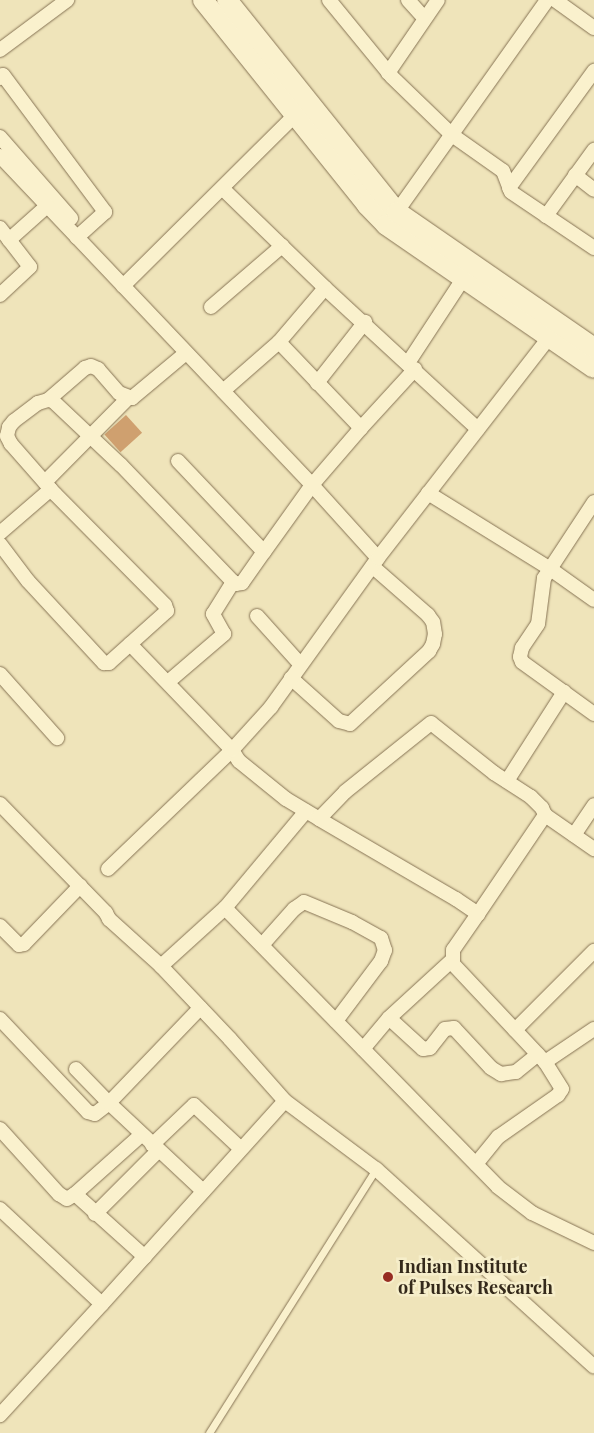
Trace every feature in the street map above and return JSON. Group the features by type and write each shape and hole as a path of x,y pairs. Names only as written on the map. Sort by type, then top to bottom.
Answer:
{"street":[{"path":"0,50 68,0"},
{"path":"203,0 366,205 392,218 554,331 594,368"},
{"path":"227,0 392,218 463,279 554,331 594,348"},
{"path":"329,0 388,73 452,135 503,171 511,192 594,248"},
{"path":"408,0 424,18"},
{"path":"388,73 438,0"},
{"path":"392,218 547,0"},
{"path":"556,0 594,28"},
{"path":"509,188 594,71"},
{"path":"0,78 3,76 105,212 80,234"},
{"path":"123,286 223,189 295,115"},
{"path":"0,137 47,206 80,234"},
{"path":"546,216 594,150"},
{"path":"0,156 24,173 80,234 123,286 312,485 375,562 433,622 435,634 433,644 428,651 350,724 339,721 291,678"},
{"path":"575,175 594,190"},
{"path":"223,189 325,288 365,322 478,429"},
{"path":"9,240 47,206"},
{"path":"0,228 30,267 0,295"},
{"path":"211,307 282,246"},
{"path":"48,400 53,401 121,465 232,582 240,584 312,485 411,366 463,279"},
{"path":"223,391 279,342 325,288"},
{"path":"317,382 365,322"},
{"path":"108,869 232,750 271,707 375,562 554,331"},
{"path":"279,342 361,428"},
{"path":"0,533 48,486 128,398 136,396 186,352"},
{"path":"0,544 28,581 102,662 108,662 166,614 167,608 48,486 10,444 8,436 9,427 14,421 38,403 48,400 85,368 91,366 98,369 119,393 128,398"},
{"path":"178,461 264,552"},
{"path":"428,493 549,568 594,600"},
{"path":"594,502 549,568 542,586 538,624 522,648 520,657 522,662 594,714"},
{"path":"168,682 224,634 212,614 232,582"},
{"path":"257,616 300,664"},
{"path":"130,644 232,750 239,761 286,799 478,914"},
{"path":"0,674 57,738"},
{"path":"507,781 564,692"},
{"path":"319,819 345,792 431,723 531,797 542,808 545,815 594,849"},
{"path":"0,804 80,886 109,919 161,966 284,1101 376,1169 594,1367"},
{"path":"574,835 594,805"},
{"path":"161,966 225,908 306,811"},
{"path":"476,1164 498,1137 561,1092 560,1084 542,1058 456,968 452,960 453,950 545,815"},
{"path":"0,926 19,944 24,944 80,886"},
{"path":"262,945 294,909 304,902 352,922 380,938 385,950 381,961 336,1021"},
{"path":"225,908 498,1187 532,1213 594,1243"},
{"path":"515,1030 594,951"},
{"path":"363,1048 389,1018 452,960"},
{"path":"0,1019 88,1112 95,1114 109,1103 200,1008"},
{"path":"389,1018 423,1049 430,1048 445,1029 454,1028 491,1068 501,1074 516,1072 592,1034"},
{"path":"76,1069 109,1103 138,1128 150,1144 203,1191"},
{"path":"2,1409 102,1304 284,1101"},
{"path":"0,1129 59,1194 67,1199 150,1144 194,1105 241,1149"},
{"path":"95,1214 150,1144"},
{"path":"75,1194 145,1257"},
{"path":"0,1209 102,1304"}],"lane":[{"path":"209,1433 376,1169"}],"building":[{"path":"126,415 142,433 121,452 104,434"}],"place":[{"name":"Indian Institute of Pulses Research","path":"388,1277"}]}
